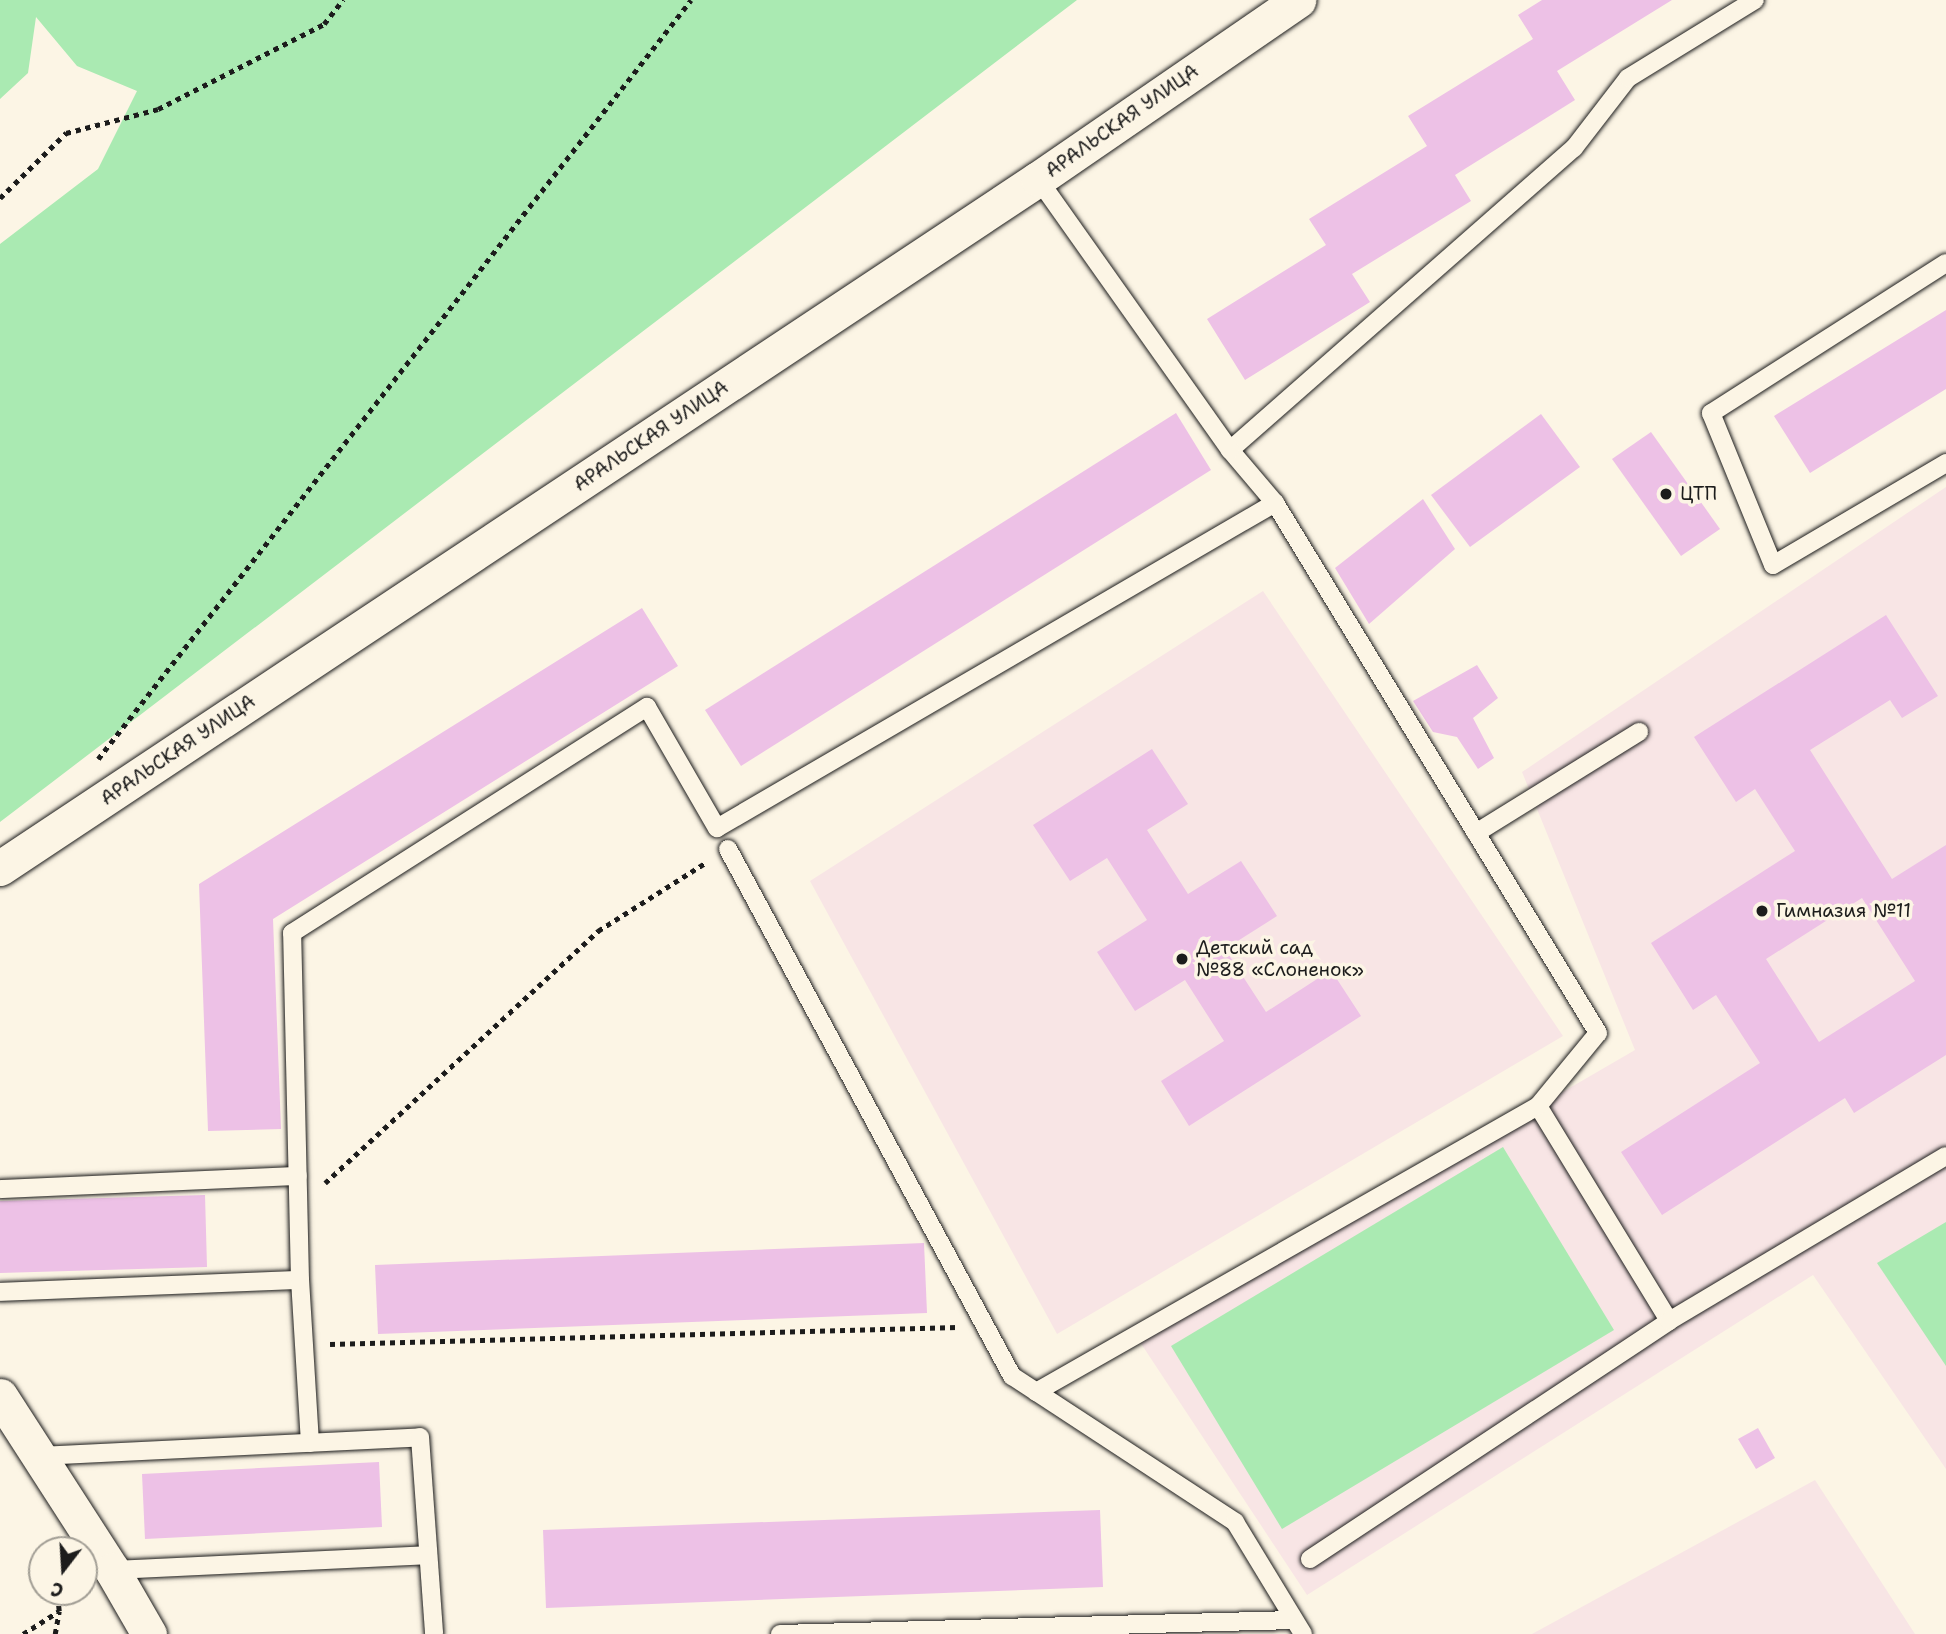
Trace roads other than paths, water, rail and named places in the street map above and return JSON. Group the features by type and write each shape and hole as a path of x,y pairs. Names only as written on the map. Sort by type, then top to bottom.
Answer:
{"street":[{"name":"АРАЛЬСКАЯ УЛИЦА","path":"0,868 1038,179 1298,0"},
{"path":"0,1396 112,1570 149,1634"}],"lane":[{"path":"1230,450 1574,148 1628,78 1755,0"},
{"path":"1037,1392 1538,1106 1598,1033 1275,503 1230,450 1038,179"},
{"path":"1946,263 1712,413 1773,565 1946,463"},
{"path":"310,1443 300,1280 292,933 647,707 717,828 1275,503"},
{"path":"1476,833 1639,732"},
{"path":"728,849 1012,1376 1235,1522 1298,1627"},
{"path":"1538,1106 1669,1321"},
{"path":"1310,1559 1669,1321 1946,1156"},
{"path":"0,1189 298,1176"},
{"path":"0,1292 300,1280"},
{"path":"38,1456 420,1437 434,1634"},
{"path":"112,1570 428,1555"},
{"path":"779,1634 1298,1627"}],"place":[{"name":"ЦТП","path":"1666,494"},
{"name":"Гимназия №11","path":"1762,911"},
{"name":"Детский сад №88 «Слоненок»","path":"1182,959"}]}
